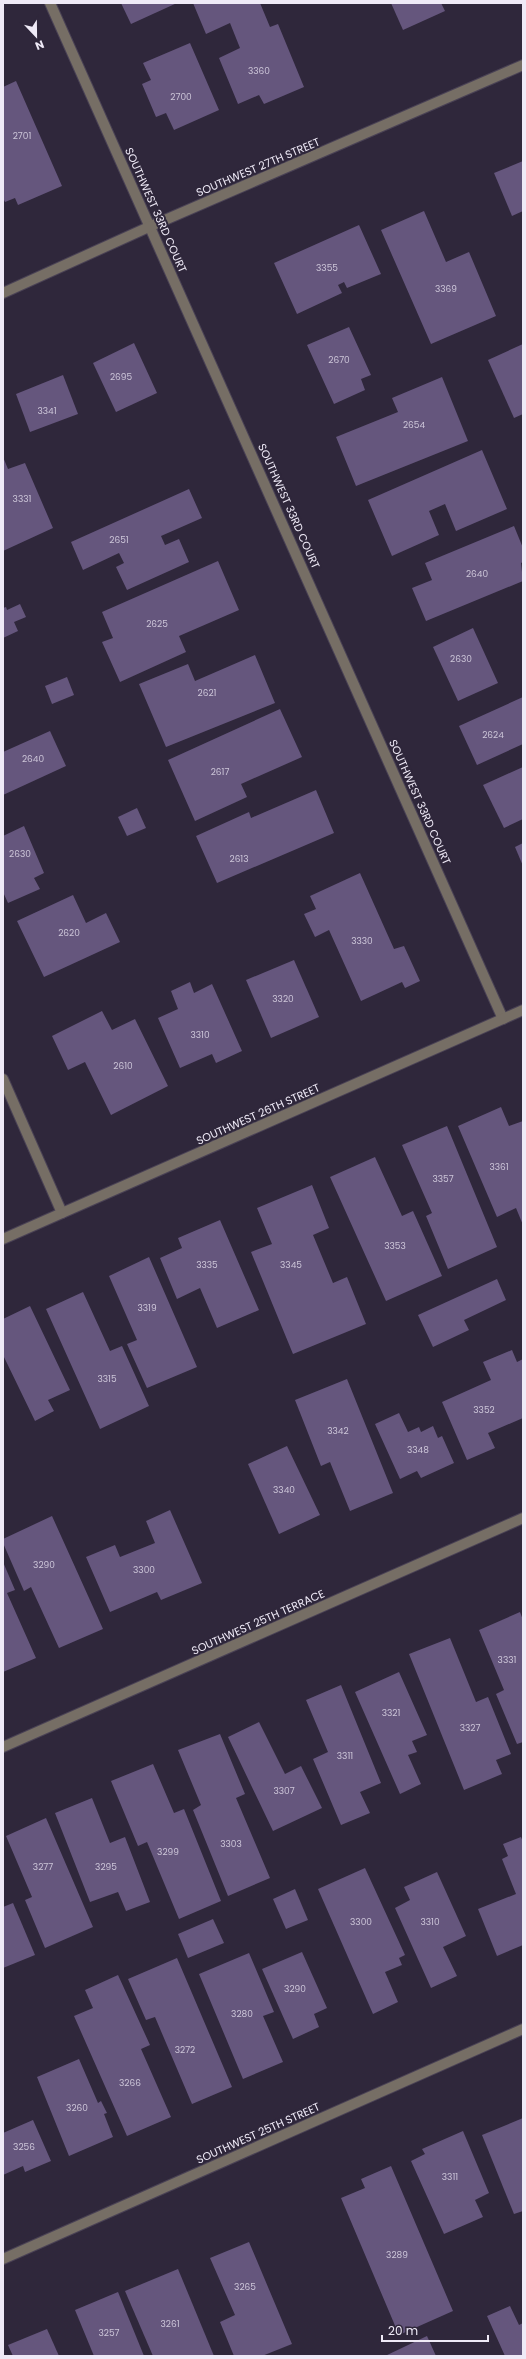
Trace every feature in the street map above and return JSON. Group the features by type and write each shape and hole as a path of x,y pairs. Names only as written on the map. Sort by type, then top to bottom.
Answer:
{"street":[{"name":"SOUTHWEST 33RD COURT","path":"50,3 151,226 503,1019"},
{"name":"SOUTHWEST 27TH STREET","path":"3,293 151,226 523,65"},
{"name":"SOUTHWEST 26TH STREET","path":"3,1239 523,1010"},
{"path":"3,1080 62,1213"},
{"name":"SOUTHWEST 25TH TERRACE","path":"3,1747 523,1518"},
{"name":"SOUTHWEST 25TH STREET","path":"3,2259 523,2029"}],"building":[{"path":"121,3 177,3 131,24"},
{"path":"193,3 260,3 270,27 278,24 304,87 264,104 259,95 238,104 219,58 240,48 230,23 206,34"},
{"path":"391,3 441,3 445,11 403,30"},
{"path":"190,43 219,110 174,130 166,113 156,117 142,84 151,80 143,63"},
{"path":"16,81 62,186 18,205 15,198 5,202 3,198 3,87"},
{"path":"523,161 523,211 512,216 494,173"},
{"path":"424,211 446,262 469,252 496,316 431,344 381,230"},
{"path":"359,225 381,274 347,288 344,282 338,285 342,293 297,314 274,263"},
{"path":"349,327 371,375 361,379 365,390 334,404 307,345"},
{"path":"134,343 157,393 116,412 93,363"},
{"path":"523,344 523,414 514,418 488,360"},
{"path":"63,375 78,414 30,432 16,394"},
{"path":"442,377 468,441 356,486 336,437 398,412 392,398"},
{"path":"482,450 507,509 456,531 445,504 429,511 439,535 392,556 368,500"},
{"path":"3,457 8,469 25,463 53,528 3,551"},
{"path":"189,489 202,518 161,536 165,545 179,539 189,562 127,590 116,567 124,563 119,553 83,570 71,542"},
{"path":"514,526 523,548 523,562 521,563 523,581 426,621 412,588 432,580 425,563"},
{"path":"218,561 239,610 179,636 186,652 120,682 102,642 113,638 102,612"},
{"path":"20,604 26,617 14,622 18,631 3,638 3,608 6,607 7,610"},
{"path":"473,628 498,683 458,701 433,647"},
{"path":"255,655 275,703 166,747 139,684 188,664 195,681"},
{"path":"67,677 74,695 52,704 45,686"},
{"path":"523,697 523,744 477,765 459,726"},
{"path":"280,709 302,757 241,784 247,797 195,821 168,760"},
{"path":"50,731 66,766 3,795 3,752"},
{"path":"523,767 523,819 504,828 483,785"},
{"path":"316,790 334,833 217,883 196,836 249,812 251,818"},
{"path":"137,808 146,828 127,836 118,817"},
{"path":"24,826 44,873 34,878 40,889 8,903 3,892 3,836"},
{"path":"523,843 523,866 515,847"},
{"path":"360,873 394,949 404,946 420,981 405,988 402,982 361,1001 329,930 315,937 304,914 316,909 310,896"},
{"path":"73,895 86,923 106,913 120,942 44,977 17,921"},
{"path":"294,960 319,1017 271,1038 246,980"},
{"path":"190,982 194,993 212,984 242,1051 216,1063 212,1054 180,1068 158,1018 178,1009 171,991"},
{"path":"102,1011 112,1030 135,1019 168,1086 111,1115 85,1062 68,1070 52,1036"},
{"path":"501,1107 509,1126 523,1121 523,1225 516,1208 497,1217 458,1126"},
{"path":"447,1126 497,1247 448,1269 426,1216 432,1213 402,1145"},
{"path":"375,1157 402,1216 413,1211 442,1276 386,1301 330,1177"},
{"path":"312,1185 329,1228 313,1235 333,1283 347,1277 366,1324 293,1354 251,1252 272,1244 257,1208"},
{"path":"220,1220 259,1310 217,1328 200,1288 177,1299 160,1258 182,1248 178,1238"},
{"path":"149,1257 197,1367 147,1388 127,1344 137,1340 109,1276"},
{"path":"497,1279 506,1300 464,1320 469,1330 433,1347 418,1315"},
{"path":"83,1292 110,1351 122,1346 149,1406 100,1429 46,1309"},
{"path":"30,1306 70,1390 48,1400 54,1411 35,1421 3,1355 3,1319"},
{"path":"512,1350 517,1362 523,1359 523,1418 488,1433 495,1448 467,1460 442,1402 491,1380 483,1362"},
{"path":"347,1379 393,1493 350,1511 330,1462 321,1466 295,1400"},
{"path":"399,1413 408,1432 419,1427 421,1432 433,1426 438,1438 442,1436 454,1463 421,1478 417,1471 400,1479 375,1424"},
{"path":"287,1446 320,1515 279,1534 248,1464"},
{"path":"170,1510 202,1583 161,1600 157,1592 110,1612 86,1557 115,1545 120,1557 155,1543 146,1521"},
{"path":"52,1516 103,1629 59,1648 31,1587 24,1591 3,1543 3,1539"},
{"path":"3,1562 15,1590 7,1593 36,1658 3,1672"},
{"path":"520,1612 523,1620 523,1742 517,1744 496,1694 504,1690 479,1630"},
{"path":"450,1638 476,1702 488,1697 511,1754 496,1760 502,1774 464,1790 409,1654"},
{"path":"399,1672 427,1735 412,1741 417,1752 408,1755 421,1784 400,1794 355,1692"},
{"path":"341,1685 381,1783 360,1792 370,1813 341,1825 313,1759 328,1752 306,1700"},
{"path":"259,1722 285,1774 301,1766 322,1808 273,1831 228,1737"},
{"path":"220,1734 245,1794 236,1798 270,1878 228,1896 193,1810 201,1805 178,1750"},
{"path":"153,1764 174,1813 184,1809 221,1901 179,1919 147,1842 138,1846 111,1781"},
{"path":"92,1798 110,1843 125,1837 150,1902 126,1911 118,1892 90,1902 55,1813"},
{"path":"46,1818 93,1927 45,1948 25,1900 32,1897 6,1836"},
{"path":"521,1837 523,1842 523,1945 497,1956 478,1909 516,1894 502,1859 508,1856 503,1844"},
{"path":"365,1868 405,1955 399,1958 402,1965 385,1972 398,2002 373,2014 318,1889"},
{"path":"437,1872 466,1936 443,1947 457,1976 431,1988 395,1908 410,1900 404,1887"},
{"path":"295,1889 308,1920 286,1929 273,1899"},
{"path":"13,1903 35,1955 3,1968 3,1907"},
{"path":"213,1919 224,1943 188,1958 178,1934"},
{"path":"302,1952 327,2008 314,2014 319,2027 293,2039 262,1969"},
{"path":"249,1953 274,2012 263,2016 283,2062 243,2079 199,1974"},
{"path":"177,1958 232,2087 192,2104 155,2017 146,2020 128,1979"},
{"path":"118,1975 150,2045 141,2049 171,2117 127,2136 74,2016 93,2008 85,1990"},
{"path":"79,2059 98,2103 101,2101 107,2113 104,2114 113,2137 69,2156 37,2077"},
{"path":"523,2118 523,2211 514,2214 482,2135"},
{"path":"33,2120 51,2161 25,2172 23,2166 3,2175 3,2133"},
{"path":"463,2131 489,2193 475,2200 483,2217 444,2234 411,2161 425,2154 422,2149"},
{"path":"391,2166 453,2311 399,2335 341,2198 365,2188 361,2179"},
{"path":"249,2242 292,2344 262,2356 234,2356 220,2322 235,2315 210,2258"},
{"path":"178,2269 214,2356 153,2356 125,2291"},
{"path":"118,2292 144,2356 94,2356 75,2310"},
{"path":"510,2306 519,2325 523,2323 523,2356 505,2356 487,2316"},
{"path":"47,2329 59,2356 13,2356 8,2345"},
{"path":"427,2336 436,2356 385,2356"}]}
